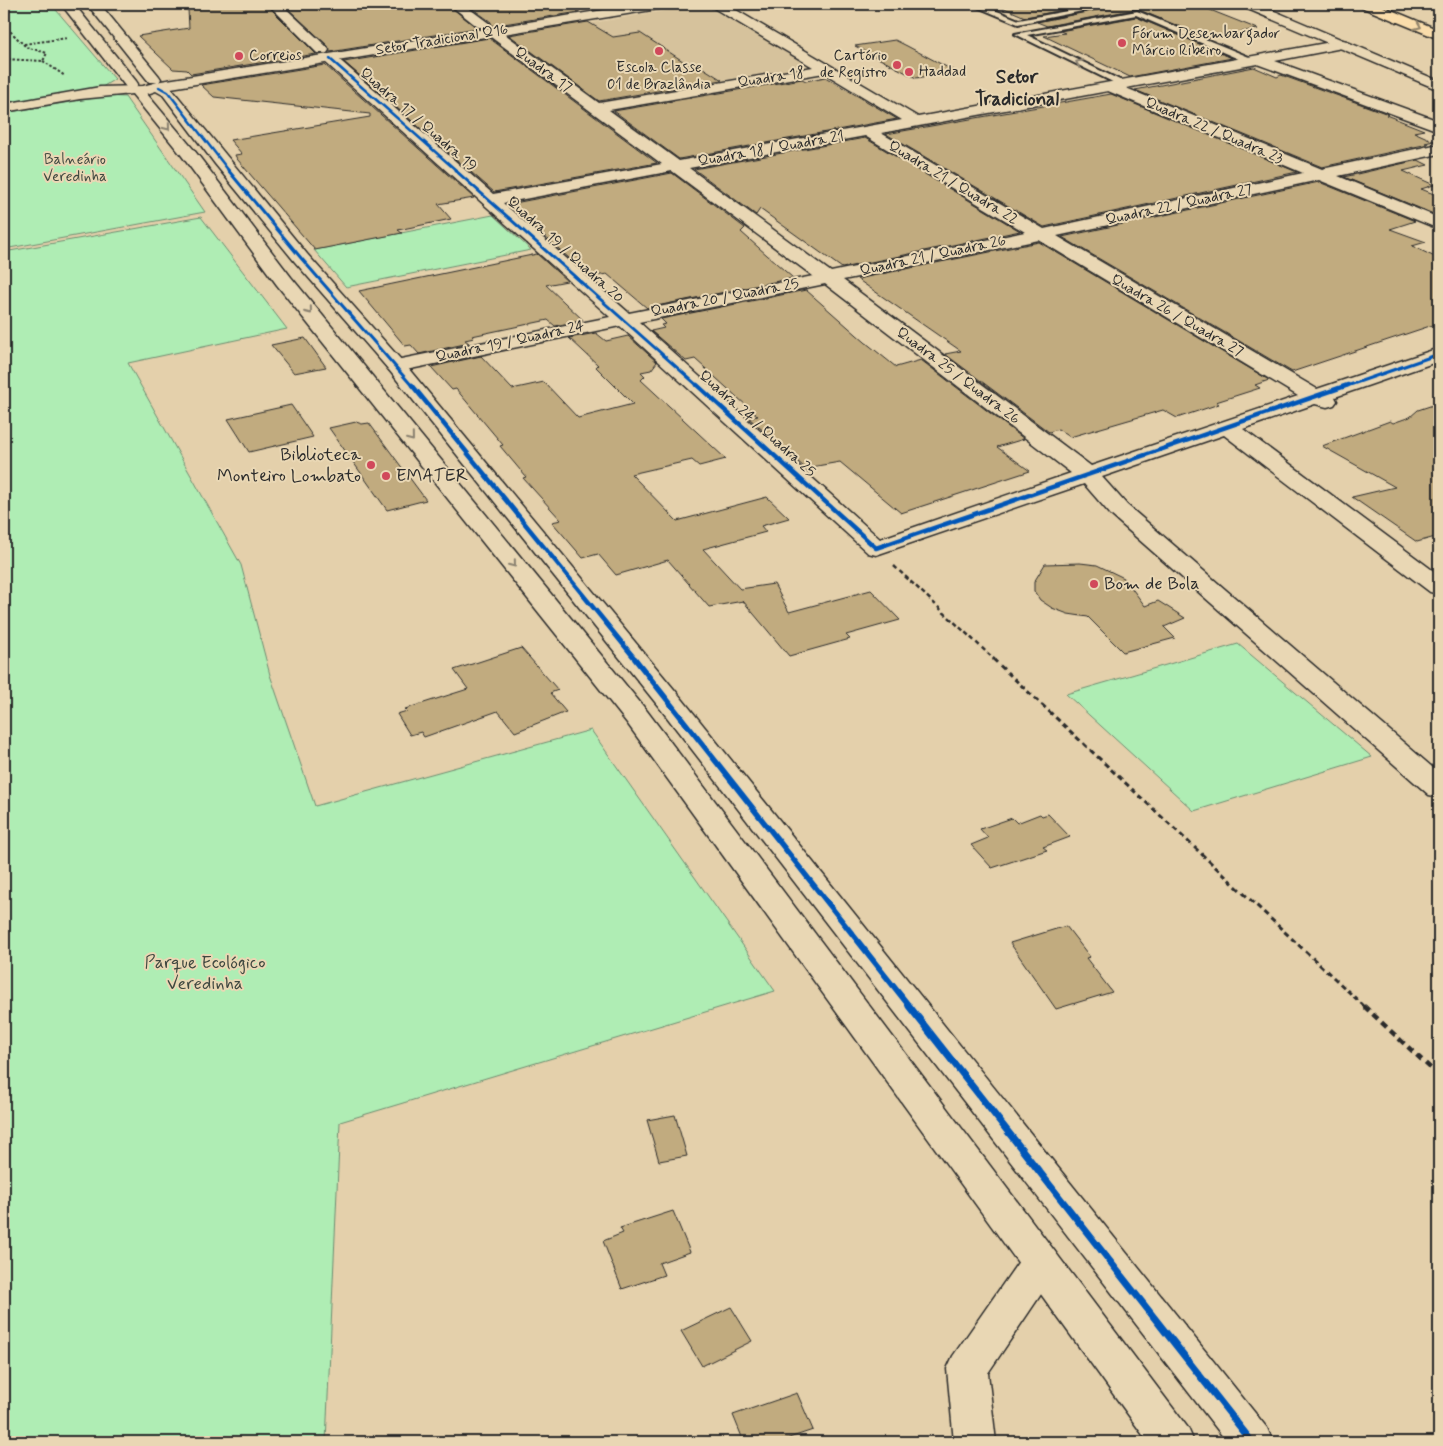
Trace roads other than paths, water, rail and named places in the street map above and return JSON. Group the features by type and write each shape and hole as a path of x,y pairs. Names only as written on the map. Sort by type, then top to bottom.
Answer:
{"highway":[{"path":"1366,4 1439,35"}],"street":[{"path":"68,5 86,4"},
{"path":"93,4 138,58 145,85"},
{"name":"Quadra 17 / Quadra 19","path":"274,4 326,54 490,200"},
{"name":"Quadra 17","path":"455,4 675,166"},
{"name":"Setor Tradicional Q16","path":"488,28 615,4"},
{"name":"Setor Tradicional Q16","path":"4,108 488,28 642,5 664,4"},
{"path":"717,4 825,69"},
{"path":"1248,4 1439,86"},
{"path":"68,5 113,62 145,85 209,163 309,266 396,366 673,706 1252,1442"},
{"path":"91,35 93,31 99,29 116,31"},
{"path":"867,132 1342,44"},
{"path":"113,62 115,58 120,56 131,55 138,58"},
{"path":"1255,61 1439,126"},
{"name":"Quadra 18","path":"594,108 825,69 916,122"},
{"name":"Quadra 22 / Quadra 23","path":"1117,86 1318,174 1439,224"},
{"name":"Quadra 18 / Quadra 21","path":"490,200 867,132"},
{"name":"Quadra 21 / Quadra 22","path":"867,132 1039,234"},
{"name":"Quadra 22 / Quadra 27","path":"1039,234 1439,149"},
{"path":"209,163 278,272 637,717 1173,1442"},
{"name":"Quadra 25 / Quadra 26","path":"675,166 828,278 1094,481 1119,510 1439,788"},
{"name":"Quadra 19 / Quadra 20","path":"490,200 623,318"},
{"name":"Quadra 21 / Quadra 26","path":"828,278 1039,234"},
{"name":"Quadra 26 / Quadra 27","path":"1039,234 1314,397 1340,404"},
{"path":"278,272 288,276 309,266"},
{"name":"Quadra 20 / Quadra 25","path":"623,318 828,278"},
{"name":"Quadra 19 / Quadra 24","path":"396,366 623,318"},
{"name":"Quadra 24 / Quadra 25","path":"623,318 876,548 1094,481"},
{"path":"1236,434 1314,397 1439,354"},
{"path":"1094,481 1236,434 1340,404 1439,372"},
{"path":"1236,434 1439,587"},
{"path":"637,717 673,706"},
{"path":"974,1442 967,1369 1040,1263"}],"lane":[{"path":"974,4 1018,22 1103,6 1096,4"},
{"path":"1117,86 1019,34 1136,13 1255,61"}],"place":[{"name":"Fórum Desembargador Márcio Ribeiro","path":"1122,43"},
{"name":"Escola Classe 01 de Brazlândia","path":"659,51"},
{"name":"Correios","path":"239,56"},
{"name":"Cartório de Registro","path":"897,65"},
{"name":"Haddad","path":"909,72"},
{"name":"Biblioteca Monteiro Lombato","path":"371,465"},
{"name":"EMATER","path":"386,476"},
{"name":"Bom de Bola","path":"1094,584"}],"district":[{"name":"Setor Tradicional","path":"1017,88"}],"park label":[{"name":"Balneário Veredinha","path":"75,168"},
{"name":"Parque Ecológico Veredinha","path":"205,973"}]}
